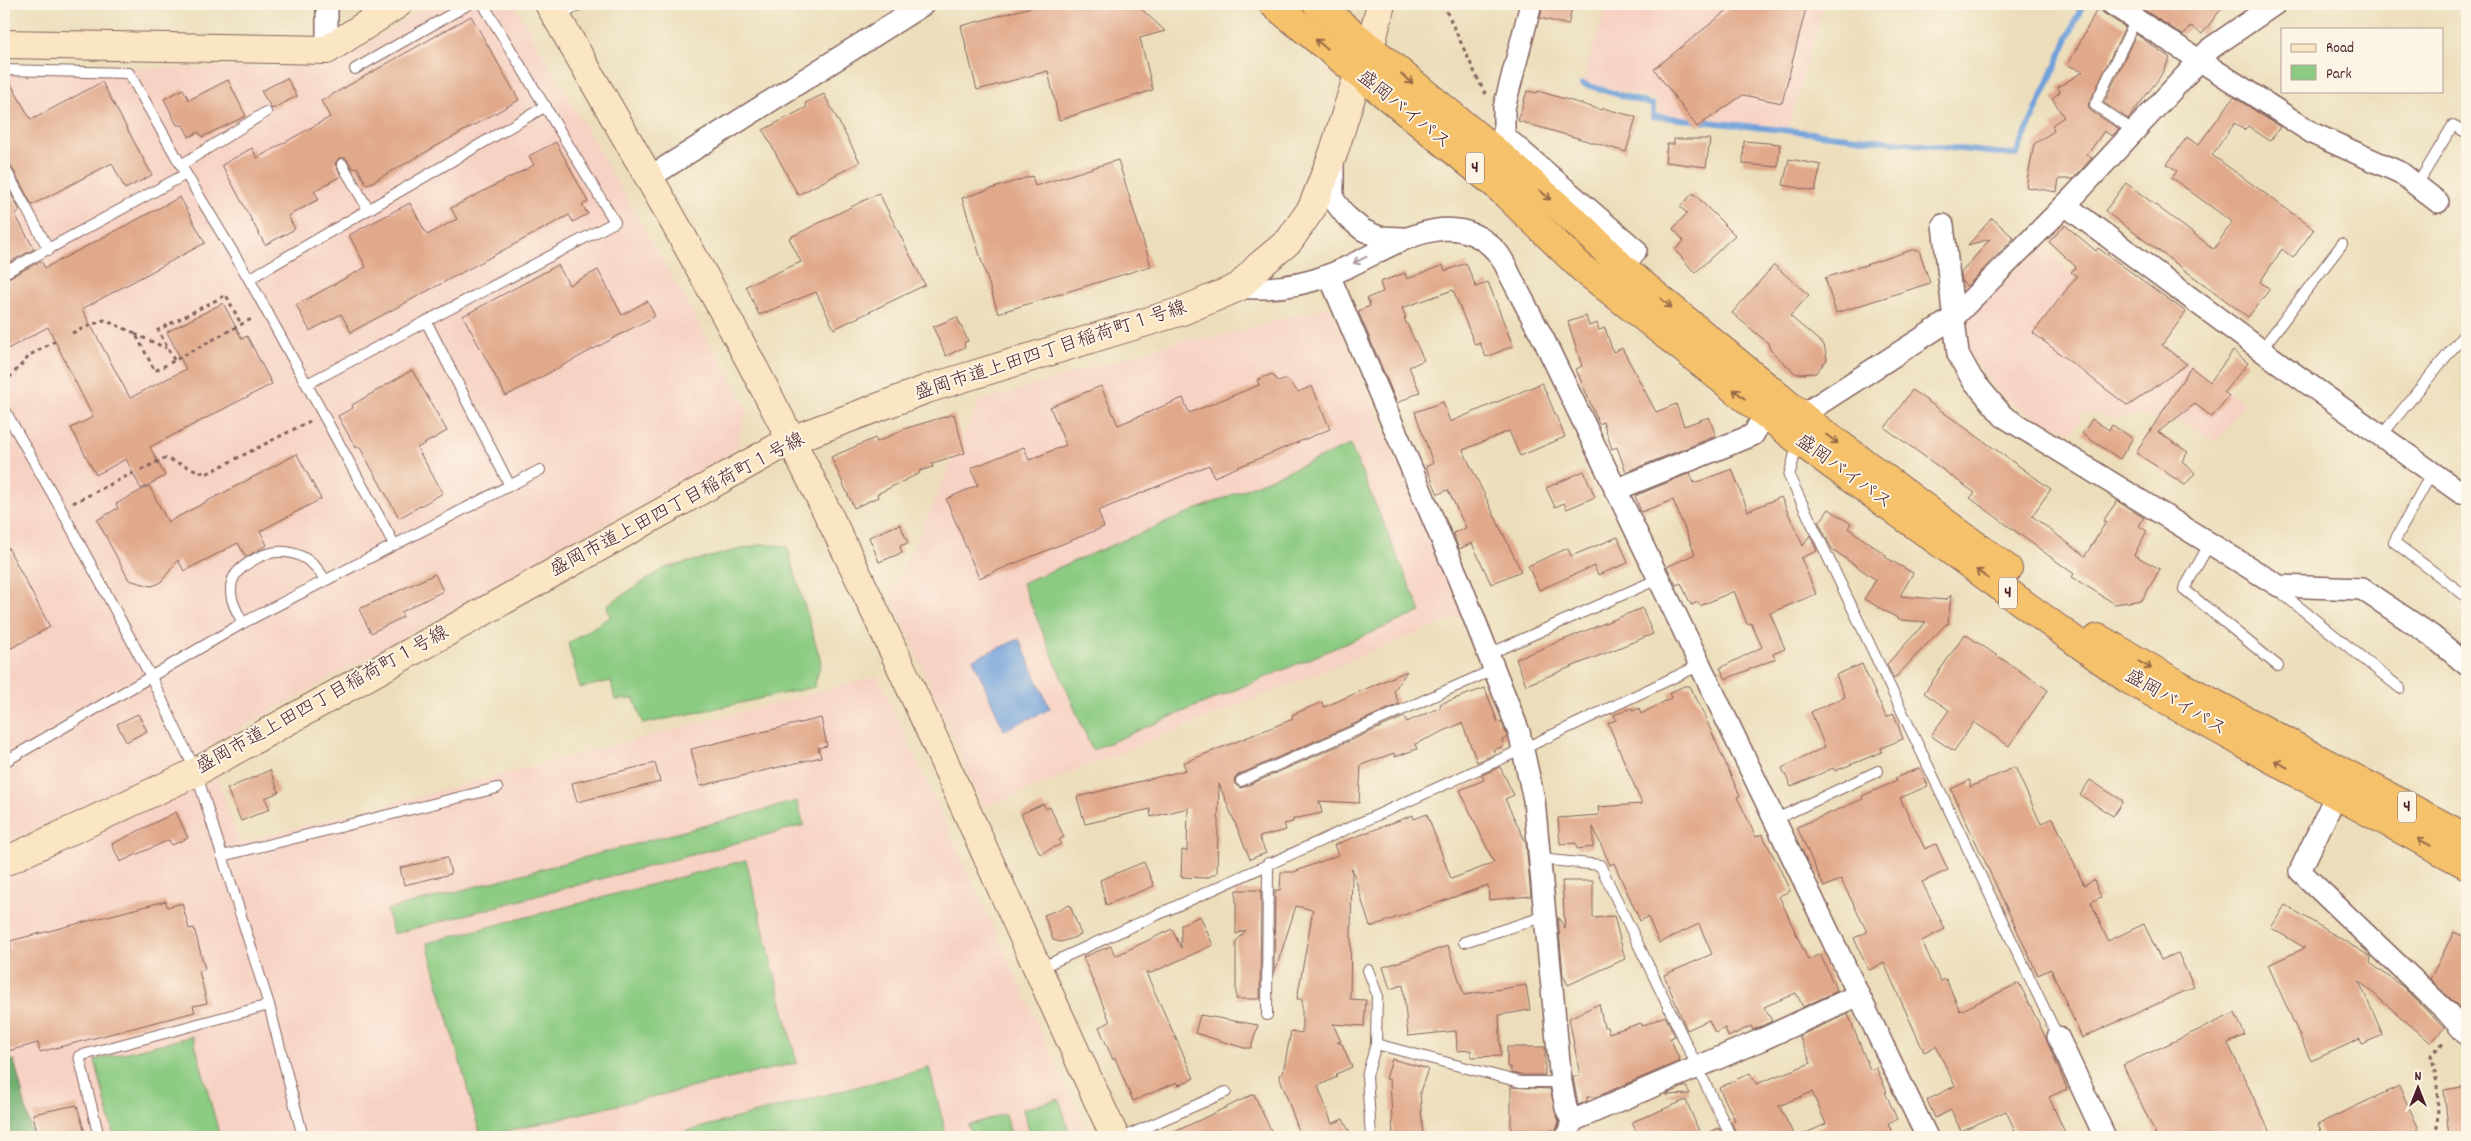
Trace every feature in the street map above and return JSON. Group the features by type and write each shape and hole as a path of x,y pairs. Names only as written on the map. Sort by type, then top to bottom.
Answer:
{"highway":[{"name":"盛岡バイパス","path":"1273,4 1358,75 1496,185 1583,269 1788,425 2103,641 2341,785 2467,864"},
{"name":"盛岡バイパス","path":"1318,4 1498,153 1585,230 1788,425"},
{"name":"盛岡バイパス","path":"2341,785 2467,838"}],"street":[{"path":"327,4 327,50"},
{"path":"4,44 327,50 398,4"},
{"path":"650,177 924,4"},
{"name":"盛岡市道上田四丁目稲荷町１号線","path":"4,862 196,772 792,440 927,389 1182,311 1239,287 1293,234 1312,208 1333,154 1358,75 1370,48 1381,4"},
{"path":"1531,4 1504,114 1504,136 1636,250 1623,268"},
{"path":"2112,4 2314,134 2401,173 2438,202"},
{"path":"1615,490 1752,435 1788,425 1953,318 2065,205 2211,48 2275,4"},
{"path":"562,8 650,177 716,296 792,440 893,653 1036,969 1115,1137"},
{"path":"1333,154 1333,199 1346,216 1362,230 1380,237 1404,238"},
{"path":"2065,205 2261,350 2432,472 2465,492"},
{"path":"1943,225 1958,354 1972,379 2003,416 2279,586 2362,589 2432,636 2467,665"},
{"path":"1239,287 1264,290 1329,276 1404,238 1440,230 1465,230 1483,238 1498,252 1543,338 1927,1137"},
{"path":"1329,276 1460,580 1519,732 1534,800 1561,1082 1570,1129 1697,1067 1858,995"},
{"path":"2341,785 2300,871 2464,1030"},
{"path":"2058,1037 2105,1137"}],"lane":[{"path":"354,69 469,4"},
{"path":"307,384 427,323 615,222 484,4"},
{"path":"2134,131 2095,105 2136,19"},
{"path":"4,70 129,73 183,169 249,279 394,544"},
{"path":"249,279 546,106"},
{"path":"4,273 49,250 183,169 266,112"},
{"path":"2417,186 2453,125 2467,133"},
{"path":"342,164 368,209"},
{"path":"4,167 49,250"},
{"path":"2261,350 2342,244"},
{"path":"427,323 509,484"},
{"path":"2381,436 2467,331"},
{"path":"4,409 61,509 151,677 196,772 269,1005 303,1137"},
{"path":"1788,425 1790,476 2058,1037"},
{"path":"4,762 242,622 509,484 540,470"},
{"path":"2432,472 2394,542 2467,597"},
{"path":"2210,543 2184,589 2278,666"},
{"path":"242,622 232,599 232,581 241,568 256,558 279,551 295,552 314,565 326,580"},
{"path":"1241,781 1492,662 1658,578"},
{"path":"2279,586 2284,595 2400,688"},
{"path":"1036,969 1268,863 1523,750 1700,665"},
{"path":"1774,820 1878,771"},
{"path":"222,856 497,788"},
{"path":"1540,859 1600,865 1731,1137"},
{"path":"1267,1015 1268,863"},
{"path":"1464,942 1546,916"},
{"path":"1368,970 1377,994 1376,1044 1367,1076 1371,1137"},
{"path":"99,1137 79,1056 269,1005"},
{"path":"1376,1044 1520,1082 1561,1082"},
{"path":"1124,1137 1226,1092"}],"path":[{"path":"1443,4 1483,90 1504,114"},
{"path":"174,360 158,330 226,295 241,324"},
{"path":"135,333 155,371 266,311"},
{"path":"72,333 104,320 167,348"},
{"path":"4,384 30,355 55,341"},
{"path":"142,470 165,458 206,474 324,414"},
{"path":"61,509 133,472"},
{"path":"2436,1137 2438,1112 2436,1074 2430,1055 2464,1030"}],"shaded area":[{"path":"430,4 514,4 748,409 735,451 208,747 239,843 878,676 1090,1137 4,1137 4,68 332,67"},
{"path":"1608,4 1824,4 1788,128 1658,114 1658,101 1582,81"},
{"path":"2043,244 2076,279 2244,403 2217,442 2182,422 2139,415 2116,418 2084,413 2073,432 2041,421 2004,399 1968,353 1965,324 1975,306"},
{"path":"1330,306 1463,615 984,808 891,597 979,402 1188,339 1209,339"}],"green space":[{"path":"1350,445 1421,612 1092,750 1022,583"},
{"path":"762,544 787,546 821,662 814,687 643,724 634,699 615,700 611,681 580,688 568,643 610,617 607,605 665,568"},
{"path":"797,801 804,825 393,934 387,910"},
{"path":"746,860 797,1063 481,1137 427,943"},
{"path":"193,1036 220,1137 114,1137 95,1060"},
{"path":"14,1060 33,1137 4,1137 4,1062"},
{"path":"929,1068 947,1137 664,1137"},
{"path":"1059,1099 1071,1137 1031,1137 1023,1109"},
{"path":"1005,1114 1012,1137 972,1137 968,1125"}],"water":[{"path":"1019,639 1050,709 1004,730 973,659"}],"building":[{"path":"1036,4 1136,4 1165,31 1140,38 1153,90 1059,120 1048,71 977,90 961,26"},
{"path":"1543,4 1573,4 1568,25 1540,18"},
{"path":"1735,4 1807,4 1782,103 1743,95 1697,127 1654,69"},
{"path":"2140,4 2225,4 2202,34 2191,26 2183,35 2138,6"},
{"path":"2097,9 2125,27 2088,106 2091,111 2119,129 2112,136 2104,131 2087,155 2092,158 2073,179 2059,179 2057,192 2026,187 2034,144 2054,131 2052,125 2064,117 2052,98 2060,92 2058,87 2083,72 2068,65"},
{"path":"471,16 519,100 367,185 357,167 353,169 346,158 339,158 335,164 341,176 314,191 319,199 288,216 295,229 265,245 222,165 252,148 257,158 330,117 321,101"},
{"path":"2136,34 2170,58 2160,77 2128,119 2104,103"},
{"path":"4,77 7,77 31,120 102,82 152,175 125,189 112,163 32,205 10,164 4,160"},
{"path":"287,78 297,96 272,109 261,91"},
{"path":"228,80 246,116 202,137 199,132 189,137 183,125 177,125 164,99 183,89 189,100"},
{"path":"1527,91 1537,93 1538,91 1602,110 1603,108 1636,117 1626,152 1518,121"},
{"path":"824,94 860,162 798,195 763,130 807,107 805,103"},
{"path":"2234,97 2280,127 2270,141 2248,126 2244,130 2235,123 2212,155 2314,229 2293,258 2282,249 2260,282 2270,289 2248,317 2105,211 2126,183 2214,249 2232,222 2172,178 2177,171 2167,164 2187,137 2198,145"},
{"path":"1674,139 1710,139 1706,167 1665,162 1667,144 1674,144"},
{"path":"1744,141 1780,144 1778,167 1743,164"},
{"path":"556,142 588,202 582,205 588,214 573,222 569,215 351,332 341,314 310,331 296,305 366,267 349,235 410,203 427,235 457,219 451,208 534,165 529,156"},
{"path":"1789,159 1821,165 1815,191 1783,185"},
{"path":"1118,160 1151,266 998,313 962,198 1032,176 1035,186"},
{"path":"4,181 20,211 15,214 34,249 4,265"},
{"path":"879,193 925,285 834,329 816,292 759,315 746,286 801,262 789,238"},
{"path":"1693,193 1735,235 1695,273 1675,250 1684,241 1673,229 1687,213 1680,207"},
{"path":"180,197 205,243 82,309 130,398 186,369 167,332 223,303 242,339 247,336 272,384 150,447 165,476 141,489 126,459 96,475 71,428 93,417 48,327 4,351 4,280 41,261 45,268"},
{"path":"1992,218 2014,238 1967,286 1962,282 1961,273 1990,239 1968,245"},
{"path":"2065,225 2096,251 2098,248 2186,312 2162,345 2187,364 2128,406 2033,333 2077,276 2071,272 2076,267 2049,242"},
{"path":"1912,250 1919,250 1930,283 1836,313 1825,278"},
{"path":"1466,263 1476,287 1488,282 1513,346 1486,357 1480,343 1475,345 1453,290 1402,308 1406,318 1404,318 1424,360 1409,367 1420,392 1397,403 1358,311 1370,306 1367,298 1383,292 1380,282 1405,273 1407,279 1443,265 1445,271"},
{"path":"558,265 569,285 598,270 622,315 647,301 655,316 506,396 463,316"},
{"path":"1774,265 1809,295 1790,316 1824,345 1827,359 1816,373 1796,374 1770,350 1768,343 1732,313"},
{"path":"1586,316 1589,326 1597,323 1599,330 1605,328 1613,352 1622,348 1656,412 1676,404 1684,426 1709,417 1716,436 1626,472 1617,447 1612,449 1603,422 1599,424 1576,369 1582,366 1568,322"},
{"path":"957,317 968,341 964,343 965,347 946,356 933,327"},
{"path":"2233,351 2248,363 2224,392 2229,396 2212,417 2195,404 2158,432 2188,452 2182,461 2195,473 2185,485 2136,453 2191,367 2210,382"},
{"path":"412,370 447,431 417,448 443,493 399,518 359,446 356,448 338,416 353,408 352,405"},
{"path":"1272,374 1278,382 1287,379 1298,392 1312,386 1330,429 1214,477 1209,465 1098,511 1104,527 979,578 946,499 978,485 971,468 1024,447 1029,460 1066,445 1050,407 1101,386 1118,425 1183,398 1189,413 1259,385 1257,380"},
{"path":"1542,383 1565,437 1520,456 1509,431 1463,450 1521,571 1491,584 1472,543 1459,549 1453,533 1466,528 1448,490 1438,494 1426,467 1433,463 1415,412 1443,402 1450,422"},
{"path":"1912,390 2051,489 2032,516 2085,556 2106,522 2103,521 2117,501 2144,518 2139,526 2147,531 2134,555 2160,569 2142,600 2115,604 2072,577 2074,574 1970,498 1975,493 1885,428"},
{"path":"954,414 965,453 932,463 933,467 919,471 920,473 877,494 878,497 854,508 831,457 875,438 877,442 907,428"},
{"path":"2092,419 2109,430 2112,425 2133,438 2120,459 2082,434"},
{"path":"297,454 321,499 260,531 267,545 246,557 238,543 184,571 178,560 160,583 152,586 143,584 129,580 97,520 118,508 116,504 149,486 168,522"},
{"path":"1732,469 1748,511 1781,497 1803,546 1810,535 1817,551 1801,558 1816,594 1770,613 1785,649 1773,654 1775,659 1726,679 1720,668 1762,647 1751,623 1747,624 1734,591 1700,606 1698,602 1691,605 1681,583 1676,585 1667,567 1695,554 1673,500 1641,512 1635,496 1690,473 1694,483"},
{"path":"1584,471 1595,497 1567,509 1564,503 1555,507 1546,488"},
{"path":"1829,509 1851,524 1848,528 1886,555 1885,557 1913,573 1900,596 1946,600 1951,595 1948,624 1894,679 1887,664 1926,622 1901,620 1864,599 1876,580 1832,549 1819,523"},
{"path":"900,524 908,543 900,546 902,553 879,562 869,537"},
{"path":"1618,537 1628,563 1598,575 1594,566 1539,590 1528,566 1568,548 1571,556"},
{"path":"4,540 50,627 4,652"},
{"path":"435,574 443,591 401,612 403,617 371,633 359,609"},
{"path":"1642,608 1653,634 1526,685 1516,659"},
{"path":"1965,634 2048,690 2009,746 1974,722 1954,751 1931,736 1949,710 1924,693"},
{"path":"1862,664 1886,717 1894,714 1903,739 1881,748 1882,752 1835,771 1833,768 1791,787 1782,768 1825,747 1811,712 1845,697 1836,675"},
{"path":"1407,671 1394,691 1399,704 1238,775 1234,780 1235,784 1240,788 1244,787 1404,717 1407,722 1441,707 1440,704 1485,688 1498,723 1501,721 1507,736 1507,738 1502,740 1504,746 1493,750 1495,754 1477,762 1462,723 1415,744 1417,749 1395,757 1394,753 1361,765 1359,803 1319,801 1322,813 1293,819 1293,822 1284,824 1286,830 1259,837 1266,853 1250,859 1219,784 1217,873 1206,878 1181,877 1182,850 1187,851 1188,808 1151,817 1150,809 1085,824 1077,797 1186,770 1183,763 1293,719 1292,715 1322,702 1324,707"},
{"path":"1684,686 1690,686 1701,708 1740,796 1737,797 1756,837 1762,834 1790,891 1779,896 1808,960 1820,954 1837,991 1803,1007 1796,993 1764,1007 1772,1021 1753,1030 1751,1026 1728,1037 1725,1028 1715,1033 1709,1020 1687,1030 1664,975 1712,954 1699,924 1659,943 1648,917 1640,921 1614,863 1610,865 1593,827 1593,847 1577,849 1576,843 1560,844 1558,818 1599,815 1598,807 1642,804 1608,723 1616,720 1614,715 1632,708 1633,711 1639,708 1641,714 1671,698 1669,693"},
{"path":"138,714 147,731 126,742 117,724"},
{"path":"821,718 827,746 818,748 821,757 700,786 691,749"},
{"path":"655,763 660,782 577,802 572,783"},
{"path":"1500,767 1514,795 1505,799 1526,843 1531,896 1489,900 1488,885 1370,927 1352,868 1350,999 1366,1000 1364,1026 1333,1024 1341,1042 1337,1042 1342,1044 1352,1067 1336,1074 1337,1077 1318,1086 1332,1124 1343,1119 1352,1137 1301,1137 1279,1075 1283,1073 1291,1031 1302,1033 1302,999 1297,999 1313,910 1296,906 1274,975 1275,890 1280,890 1281,872 1294,872 1338,855 1334,845 1413,815 1414,819 1427,814 1451,879 1494,863 1460,790 1484,780 1482,775"},
{"path":"2015,767 2041,824 2053,818 2084,885 2094,880 2101,897 2091,902 2108,941 2144,924 2161,960 2178,953 2194,987 2082,1038 2051,969 2038,975 1951,789 1970,780 1970,787"},
{"path":"1920,768 1928,786 1900,798 1925,849 1936,844 1948,870 1922,882 1945,929 1922,941 1940,981 1946,979 1960,1011 2019,983 2044,1034 2067,1089 2049,1097 2067,1137 2018,1137 2006,1111 1961,1131 1951,1110 1935,1118 1927,1100 1955,1086 1936,1046 1924,1052 1884,963 1869,970 1854,938 1867,932 1841,879 1824,887 1797,827 1863,799 1862,796 1897,781 1895,778"},
{"path":"270,770 279,792 265,798 270,809 241,821 227,789"},
{"path":"2090,780 2123,801 2113,816 2080,795"},
{"path":"1043,804 1046,809 1050,807 1064,837 1059,840 1061,844 1040,854 1021,814"},
{"path":"176,812 188,838 172,845 169,840 120,862 112,844"},
{"path":"447,857 451,874 404,885 400,868"},
{"path":"1144,862 1154,886 1106,905 1100,880"},
{"path":"1562,881 1593,881 1593,918 1614,916 1625,959 1568,985 1563,975 1558,917 1565,929"},
{"path":"1236,890 1261,890 1260,999 1236,999 1236,942 1246,930 1236,934"},
{"path":"166,901 167,907 182,903 189,929 194,928 205,969 199,971 207,1003 193,1006 195,1012 40,1052 38,1043 4,1052 4,950 11,948 10,941"},
{"path":"1070,905 1081,935 1061,942 1053,940 1044,915"},
{"path":"2285,905 2371,957 2370,963 2403,987 2444,1028 2431,1043 2359,981 2383,1035 2362,1044 2360,1039 2311,1061 2268,965 2305,948 2271,928"},
{"path":"1200,916 1213,945 1151,973 1146,973 1194,1078 1179,1085 1177,1082 1133,1101 1115,1058 1113,1060 1099,1027 1110,1022 1083,957 1111,946 1115,956 1172,929 1181,948 1181,925"},
{"path":"2454,932 2467,938 2467,1001 2460,1008 2430,979"},
{"path":"1448,946 1464,995 1526,985 1530,1010 1499,1015 1501,1056 1471,1057 1471,1050 1457,1051 1456,1031 1408,1036 1403,985 1390,989 1383,967"},
{"path":"1599,1004 1604,1027 1607,1027 1609,1033 1641,1023 1642,1026 1665,1016 1675,1036 1670,1038 1680,1061 1596,1097 1587,1097 1587,1101 1578,1105 1573,1077 1580,1076 1569,1018"},
{"path":"2235,1013 2245,1035 2228,1043 2272,1137 2157,1137 2123,1065"},
{"path":"1848,1014 1870,1070 1876,1067 1887,1092 1885,1092 1897,1119 1888,1123 1894,1137 1797,1137 1826,1124 1812,1092 1779,1106 1795,1137 1738,1137 1731,1122 1735,1120 1719,1088 1750,1073 1756,1084 1811,1063 1799,1036"},
{"path":"1200,1015 1258,1025 1251,1048 1244,1048 1195,1033"},
{"path":"1507,1047 1545,1047 1545,1075 1511,1073 1511,1067 1507,1067"},
{"path":"1392,1059 1428,1069 1420,1092 1423,1137 1393,1137 1390,1080 1386,1079"},
{"path":"1686,1086 1690,1094 1665,1095"},
{"path":"2399,1086 2419,1129 2400,1137 2324,1137 2318,1124"},
{"path":"2467,1086 2467,1137 2449,1137 2444,1090"},
{"path":"1511,1087 1550,1089 1559,1122 1556,1130 1511,1130"},
{"path":"1254,1094 1274,1137 1164,1137"},
{"path":"1686,1100 1701,1136 1719,1128 1723,1137 1638,1137 1632,1122"},
{"path":"77,1105 86,1137 38,1137 33,1114"}],"waterway":[{"path":"1583,84 1653,105 1653,116 2016,155 2083,4"}]}
